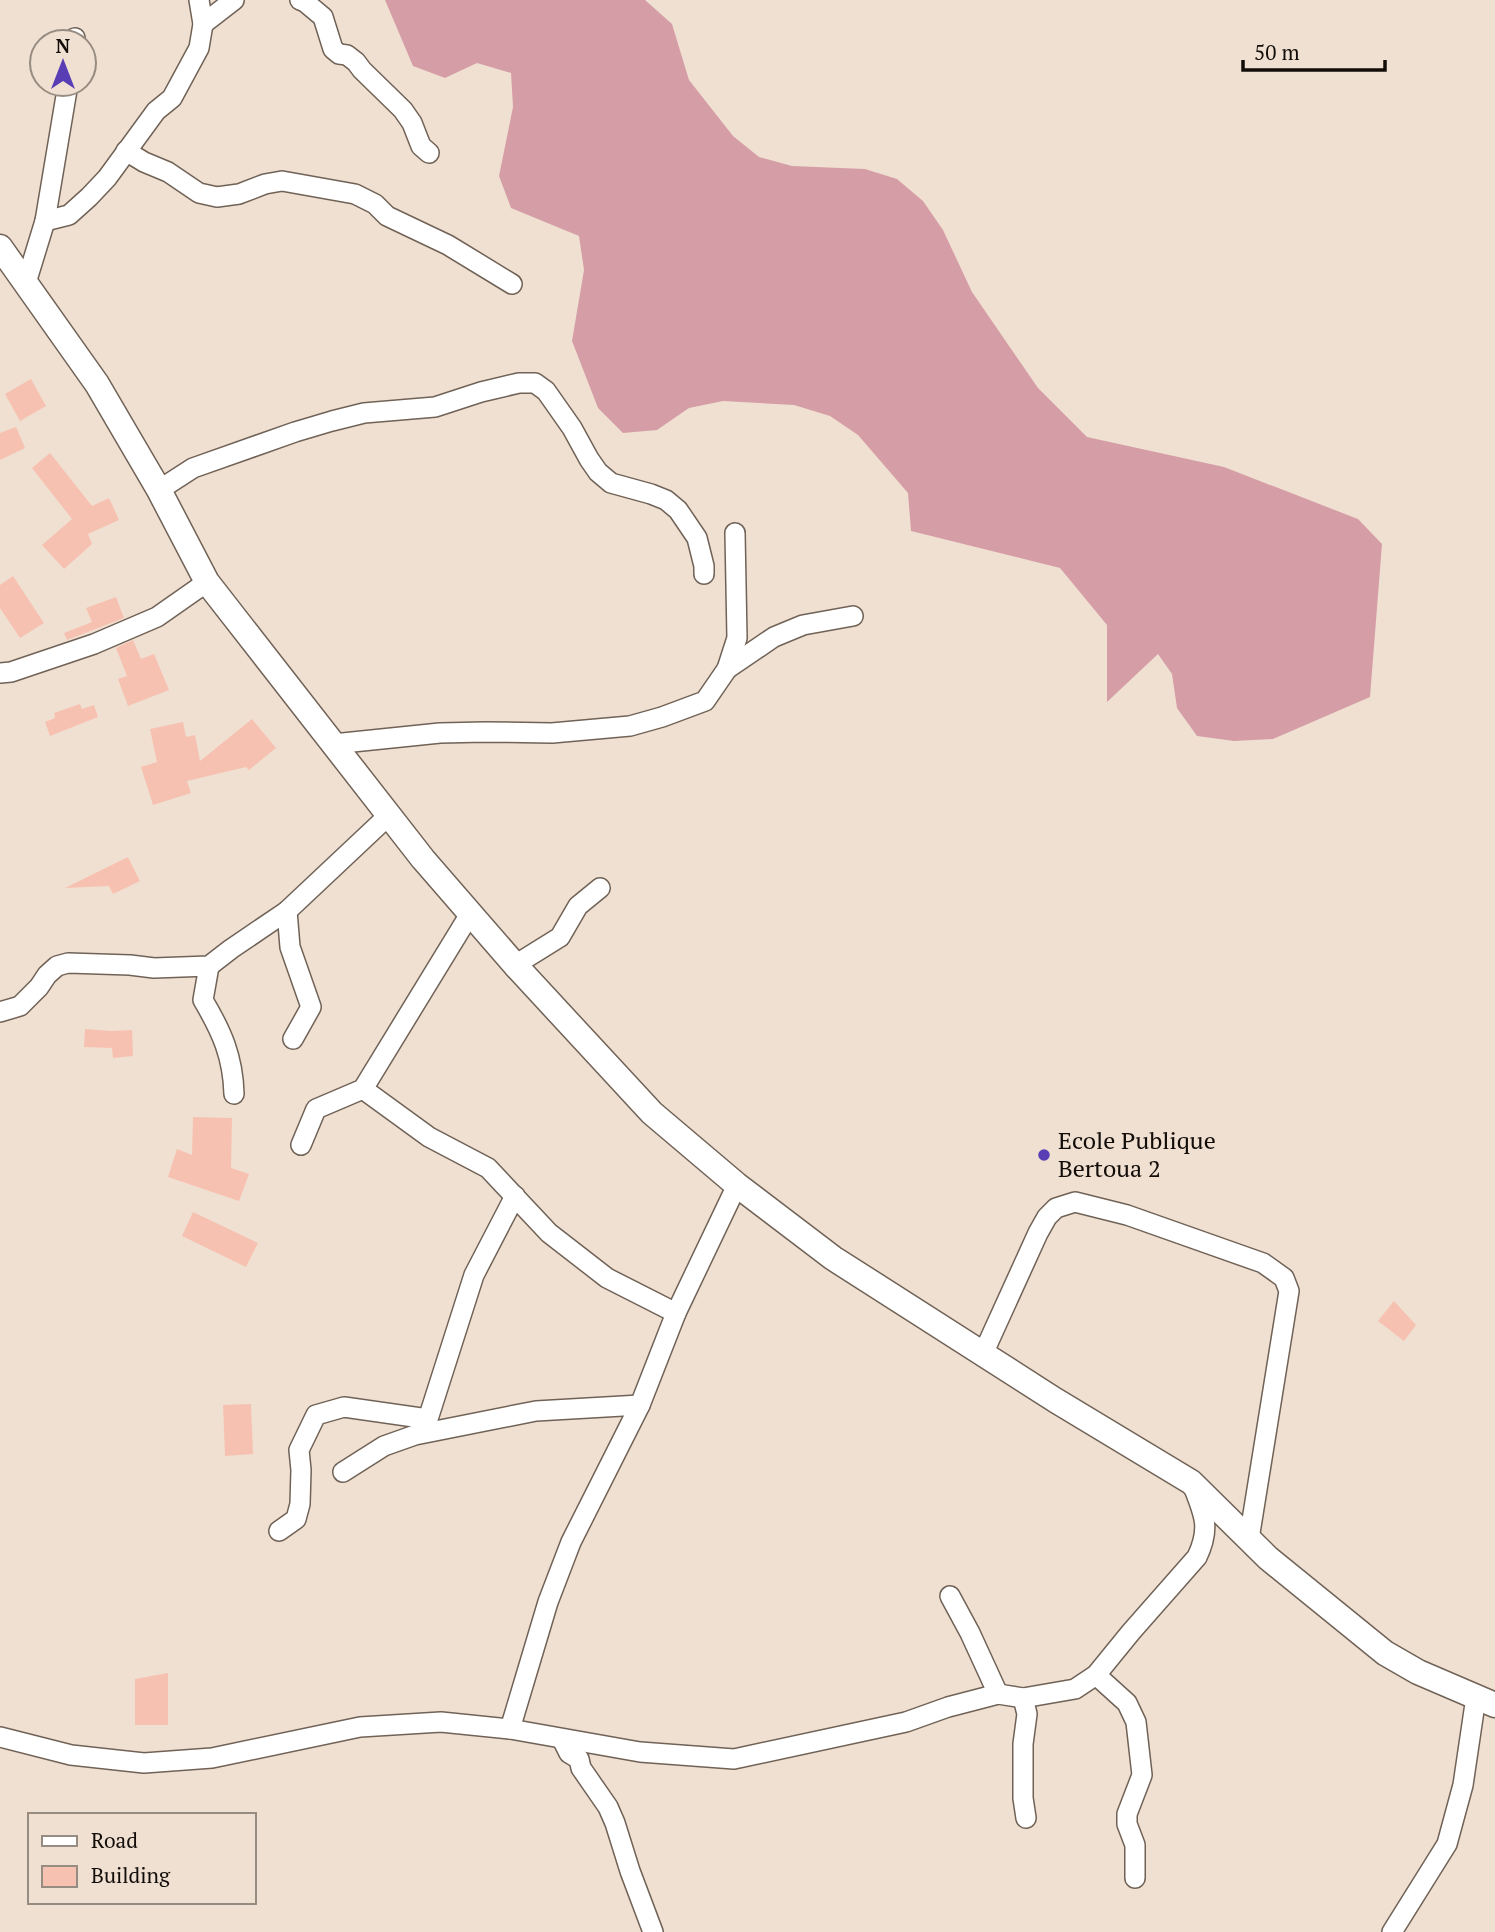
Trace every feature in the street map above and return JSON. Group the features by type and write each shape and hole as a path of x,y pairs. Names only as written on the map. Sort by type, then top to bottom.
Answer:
{"street":[{"path":"45,221 69,215 107,178 156,111 172,98 199,48 203,24 199,0"},
{"path":"203,24 234,0"},
{"path":"300,0 323,17 333,49 356,62 403,110 412,123 421,146 429,153"},
{"path":"26,283 45,221 66,98"},
{"path":"126,151 168,172 199,193 218,197 239,194 264,184 282,181 355,194 375,204 387,216 448,245 512,284"},
{"path":"0,247 97,384 159,490 207,582 423,859 515,965 652,1113 737,1185 833,1258 1191,1482 1268,1558 1385,1653 1418,1672 1486,1701 1447,1844 1391,1932"},
{"path":"159,490 193,468 332,421 364,413 435,407 481,392 519,383 535,383 546,391 598,472 611,483 666,500 678,510 697,538 704,574"},
{"path":"333,744 440,733 552,733 630,726 705,701 727,669 737,638 735,533"},
{"path":"0,674 94,644 158,617 207,582"},
{"path":"727,669 774,637 803,625 853,616"},
{"path":"0,1012 20,1006 57,966 68,963 154,968 209,966 287,911 388,816"},
{"path":"515,965 560,937 578,906 600,888"},
{"path":"287,911 290,947 311,1007 293,1039"},
{"path":"301,1144 316,1109 363,1089 470,914"},
{"path":"209,966 203,1000 218,1025 233,1069 234,1094"},
{"path":"363,1089 429,1137 488,1168 549,1233 607,1278 676,1312"},
{"path":"510,1729 548,1602 571,1542 640,1405 676,1312 737,1185"},
{"path":"279,1531 296,1519 300,1504 302,1471 299,1450 316,1415 344,1407 428,1419 474,1275 515,1196"},
{"path":"983,1354 1038,1233 1056,1208 1075,1202 1127,1215 1264,1264 1284,1278 1289,1291 1249,1539"},
{"path":"343,1472 384,1446 415,1435 536,1411 640,1405"},
{"path":"0,1737 71,1755 144,1763 212,1758 360,1727 441,1721 510,1729 640,1752 734,1759 906,1722 948,1707 998,1694 1023,1698 1075,1689 1096,1675 1130,1632 1197,1557 1204,1542 1206,1527 1204,1514 1191,1482"},
{"path":"950,1596 998,1694"},
{"path":"1096,1675 1127,1703 1136,1722 1142,1775 1127,1814 1127,1824 1135,1845 1135,1878"},
{"path":"1023,1698 1027,1714 1023,1744 1023,1798 1026,1818"},
{"path":"562,1739 569,1753 579,1759 608,1807 653,1932"}],"shaded area":[{"path":"385,0 645,0 672,24 689,80 733,136 759,157 792,166 865,169 897,179 923,201 943,230 972,292 1038,388 1087,437 1224,467 1358,519 1382,544 1370,697 1273,739 1234,741 1197,736 1177,708 1172,674 1158,654 1107,702 1107,625 1060,568 911,531 908,493 858,435 830,416 794,405 723,401 689,408 657,430 623,433 598,408 572,341 584,270 579,236 511,208 499,176 513,107 511,73 477,63 445,78 413,66"}],"building":[{"path":"31,379 46,406 20,421 5,394"},
{"path":"16,427 25,448 0,460 0,433"},
{"path":"50,453 92,506 109,498 119,520 88,534 92,544 64,569 42,545 72,519 32,468"},
{"path":"13,576 44,623 20,638 0,608 0,585"},
{"path":"116,597 124,618 67,640 64,633 92,622 86,608"},
{"path":"133,640 141,659 154,654 169,690 128,706 118,679 127,676 116,648"},
{"path":"80,704 82,709 94,705 98,717 50,736 45,722 55,718 54,713"},
{"path":"252,719 276,748 249,770 246,767 187,781 191,793 153,805 141,767 157,762 150,729 183,722 186,737 195,735 200,761"},
{"path":"128,857 140,881 113,894 109,886 65,888"},
{"path":"85,1029 132,1030 133,1056 113,1058 112,1048 84,1047"},
{"path":"193,1117 232,1118 231,1168 249,1174 239,1201 168,1177 177,1149 192,1155"},
{"path":"193,1212 258,1243 246,1267 182,1236"},
{"path":"1394,1301 1416,1325 1404,1341 1378,1321"},
{"path":"251,1404 253,1454 225,1456 223,1405"},
{"path":"168,1673 168,1725 135,1725 135,1679"}],"place":[{"name":"Ecole Publique Bertoua 2","path":"1044,1155"}]}
